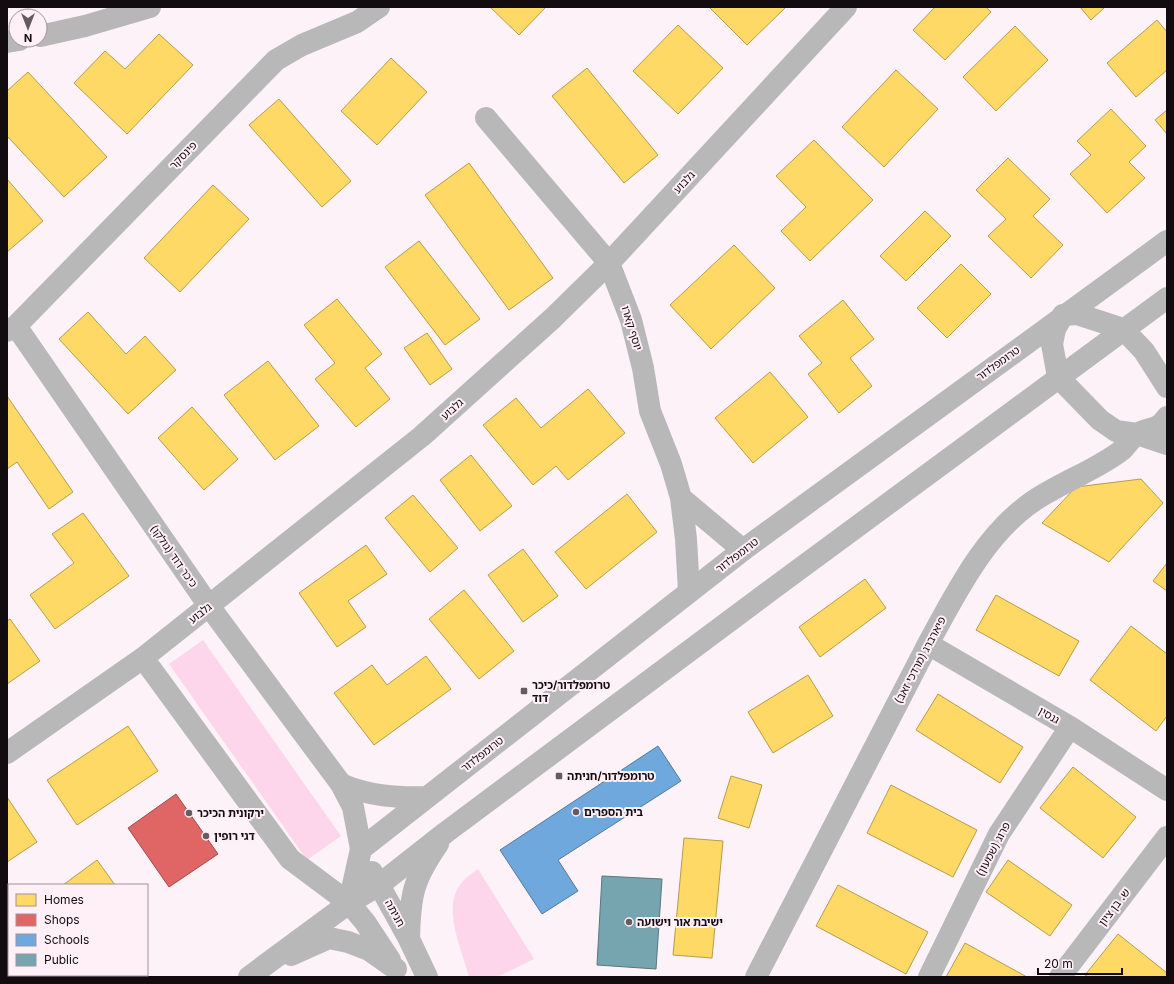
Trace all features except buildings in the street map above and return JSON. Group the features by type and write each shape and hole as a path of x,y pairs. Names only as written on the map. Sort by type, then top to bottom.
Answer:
{"main road":[{"path":"48,34 85,26 150,7"}],"street":[{"name":"פינסקר","path":"11,329 276,60 302,45 357,22 379,7"},
{"name":"גלבוע","path":"7,753 143,658 422,436 553,318 609,263 846,7"},
{"name":"יוסף קארו","path":"486,118 609,263 631,320 643,368 650,411 671,464 681,498 686,540 689,592"},
{"name":"טרומפלדור","path":"361,849 379,837 427,797 743,550 1063,315 1167,241"},
{"path":"256,972 349,903 379,884 445,833 1058,377 1167,298"},
{"path":"1167,387 1144,351 1123,329 1078,314 1063,315 1055,329 1052,344 1058,377 1100,420 1116,431 1137,434 1167,444"},
{"name":"כיכר דוד (גולקו)","path":"11,329 209,606 341,784 353,807 361,849"},
{"name":"פיארברג (מרדכי זאב)","path":"756,977 954,595 985,549 1007,524 1035,500 1122,450 1137,434 1161,426 1167,417"},
{"path":"681,498 743,550"},
{"name":"גנסין","path":"928,644 1070,727 1167,790"},
{"path":"143,658 290,859 349,903 365,922 398,973"},
{"name":"פרוג (שמעון)","path":"929,977 999,834 1070,727"},
{"path":"341,784 364,792 397,798 427,797"},
{"path":"409,939 410,914 414,887 425,862 445,833"},
{"name":"ש. בן ציון","path":"1060,977 1167,837"},
{"path":"349,903 361,849"},
{"name":"חניתה","path":"361,849 409,939 427,977"},
{"path":"256,972 329,938 348,942 369,950 398,973"}],"shaded area":[{"path":"203,640 341,836 307,860 169,664"},
{"path":"478,869 534,959 497,977 469,977 455,928 453,903 456,891 468,876"}],"place":[{"name":"טרומפלדור/כיכר דוד","path":"524,691"},
{"name":"טרומפלדור/חניתה","path":"559,776"},
{"name":"בית הספרים","path":"576,812"},
{"name":"ירקונית הכיכר","path":"189,813"},
{"name":"דגי רופין","path":"206,836"},
{"name":"ישיבת אור וישועה","path":"629,922"}]}
